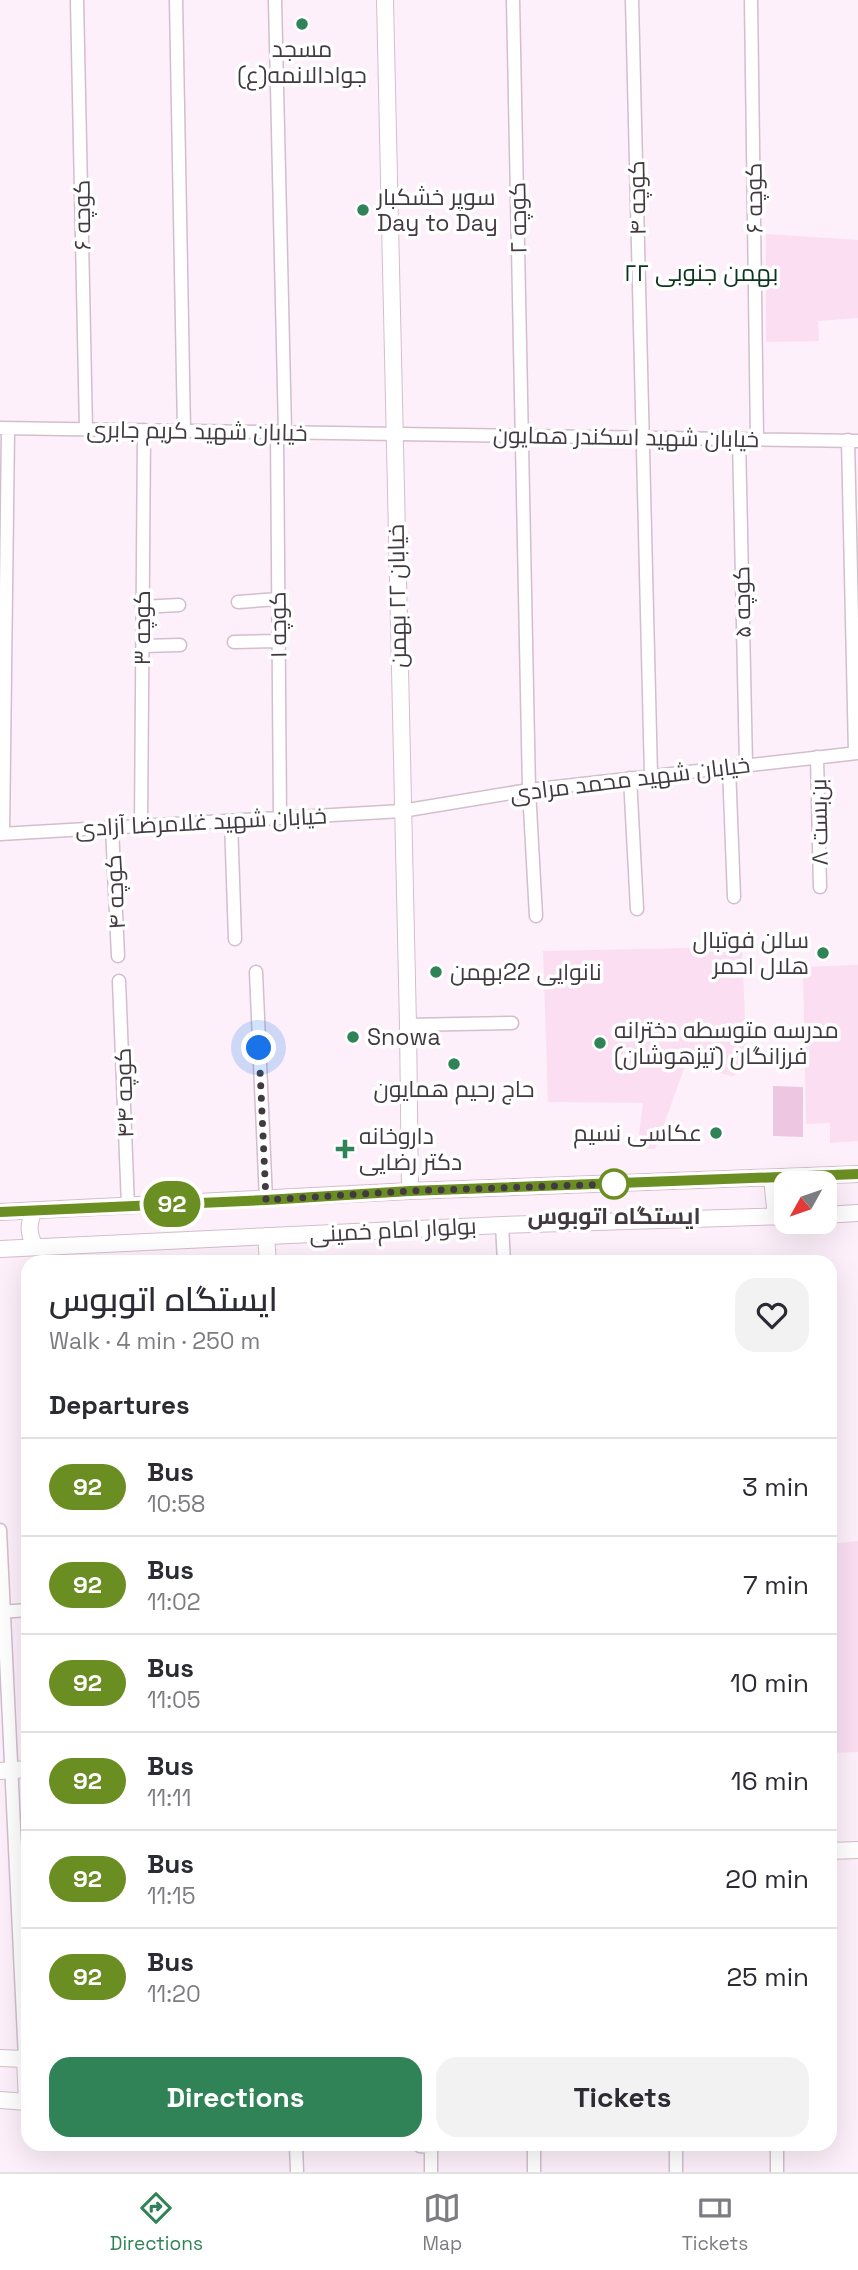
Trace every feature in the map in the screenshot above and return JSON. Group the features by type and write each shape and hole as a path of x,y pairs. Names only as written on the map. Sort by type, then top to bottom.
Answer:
{"main road":[{"name":"خیابان ۲۲ بهمن","path":"385,0 410,1191"},
{"name":"بولوار امام خمینی","path":"0,1212 410,1191 858,1174"},
{"path":"772,1178 774,1186"},
{"path":"34,1210 29,1222 29,1235 35,1247"},
{"path":"837,1214 858,1213"},
{"name":"بولوار امام خمینی","path":"0,1249 502,1225 774,1216"},
{"path":"266,1236 267,1255"},
{"path":"837,1851 858,1850"},
{"path":"0,2058 21,2059"},
{"path":"0,2100 21,2102"}],"street":[{"name":"کوچه ۶","path":"77,0 86,430"},
{"path":"176,0 184,431"},
{"path":"275,0 281,432"},
{"name":"کوچه ۲","path":"513,0 523,436"},
{"name":"کوچه ۴","path":"632,0 642,438"},
{"name":"کوچه ۶","path":"751,0 757,439"},
{"name":"خیابان شهید کریم جابری","path":"4,428 394,434"},
{"path":"2,834 4,428"},
{"name":"کوچه ۳","path":"141,826 144,430"},
{"name":"کوچه ۱","path":"279,818 278,599 281,432"},
{"name":"خیابان شهید اسکندر همایون","path":"394,434 853,440"},
{"path":"523,436 529,790 536,915"},
{"path":"642,438 651,776"},
{"name":"کوچه ۵","path":"739,439 746,765"},
{"path":"853,440 857,753"},
{"path":"238,602 278,599"},
{"path":"142,607 179,605"},
{"path":"234,642 278,641"},
{"path":"143,646 180,645"},
{"name":"خیابان شهید محمد مرادی","path":"402,811 529,790 857,753"},
{"name":"بن‌بست ۸","path":"817,757 820,887"},
{"path":"729,767 734,897"},
{"path":"630,778 637,909"},
{"name":"خیابان شهید غلامرضا آزادی","path":"2,834 402,811"},
{"path":"231,821 235,939"},
{"name":"کوچه ۴","path":"112,827 118,956"},
{"path":"256,972 266,1200"},
{"name":"کوچه ۴۴","path":"119,981 128,1206"},
{"path":"408,1025 512,1023"},
{"path":"502,1225 504,1255"},
{"path":"0,1530 21,1948"},
{"path":"2,1611 21,1611"},
{"path":"296,2151 297,2172"},
{"path":"431,2151 431,2172"},
{"path":"534,2151 534,2172"},
{"path":"676,2151 676,2172"},
{"path":"777,2151 777,2172"}],"shaded area":[{"path":"766,234 858,240 858,318 818,321 819,341 766,342"},
{"path":"742,947 747,1067 733,1076 685,1066 655,1149 637,1149 643,1103 548,1102 543,951"},
{"path":"858,965 858,1141 830,1143 830,1123 806,1124 803,967"},
{"path":"773,1086 803,1087 803,1137 773,1136"},
{"path":"858,1541 858,1752 837,1753 837,1543"}],"bus line":[{"name":"92","path":"0,1212 410,1191 858,1174"}],"place":[{"name":"مسجد جوادالانمه(ع)","path":"302,24"},
{"name":"سوپر خشکبار Day to Day","path":"363,210"},
{"name":"سالن فوتبال هلال احمر","path":"823,953"},
{"name":"نانوایی 22بهمن","path":"436,972"},
{"name":"Snowa","path":"353,1037"},
{"name":"مدرسه متوسطه دخترانه فرزانگان (تیزهوشان)","path":"600,1043"},
{"name":"حاج رحیم همایون","path":"454,1064"},
{"name":"عکاسی نسیم","path":"716,1133"},
{"name":"داروخانه دکتر رضایی","path":"345,1149"},
{"name":"ایستگاه اتوبوس","path":"614,1184"}],"district":[{"name":"۲۲ بهمن جنوبی","path":"701,273"}],"route":[{"path":"259,1048 266,1200 410,1191 614,1184"}]}
